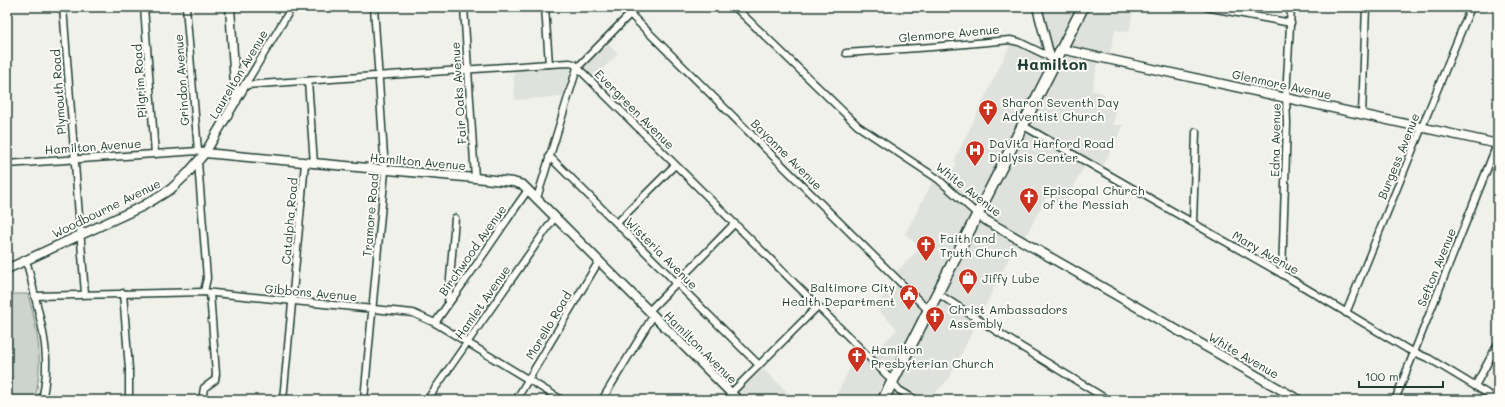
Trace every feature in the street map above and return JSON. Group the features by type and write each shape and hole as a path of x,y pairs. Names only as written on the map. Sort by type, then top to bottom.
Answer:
{"main road":[{"path":"883,400 978,214 1053,59 1061,49 1083,7"}],"street":[{"name":"Plymouth Road","path":"63,7 79,235 85,294"},
{"name":"Pilgrim Road","path":"144,7 155,154"},
{"name":"Grindon Avenue","path":"186,7 201,152"},
{"path":"230,7 236,101"},
{"name":"Laurelton Avenue","path":"201,152 236,101 292,7"},
{"name":"Tramore Road","path":"364,400 385,171 374,7"},
{"name":"Fair Oaks Avenue","path":"464,7 475,178"},
{"path":"545,7 549,64"},
{"path":"537,198 577,68 637,7"},
{"name":"White Avenue","path":"735,7 858,126 938,179 987,221 1299,400"},
{"path":"1038,7 1053,59"},
{"path":"1206,7 1291,24"},
{"name":"Edna Avenue","path":"1282,274 1286,97 1291,7"},
{"path":"1362,114 1366,7"},
{"name":"Burgess Avenue","path":"1346,313 1471,7"},
{"name":"Bayonne Avenue","path":"630,14 928,310"},
{"name":"Glenmore Avenue","path":"846,53 932,48 1010,40 1019,42 1053,59"},
{"name":"Glenmore Avenue","path":"1061,49 1498,143"},
{"name":"Evergreen Avenue","path":"245,85 570,63 577,68 818,306 886,374 899,390 916,400"},
{"path":"308,81 314,164"},
{"name":"Mary Avenue","path":"1022,125 1193,222 1414,353 1430,359 1498,400"},
{"path":"1193,222 1196,132"},
{"name":"Sefton Avenue","path":"1395,400 1498,143"},
{"name":"Hamilton Avenue","path":"7,164 201,152 519,183 537,198 738,400"},
{"name":"Woodbourne Avenue","path":"7,269 160,197 170,190 198,162 201,152"},
{"name":"Wisteria Avenue","path":"550,156 759,365"},
{"path":"198,162 207,292 216,374 215,380 204,388 202,400"},
{"name":"Catalpha Road","path":"283,400 305,163"},
{"path":"617,223 675,165"},
{"name":"Birchwood Avenue","path":"435,324 448,303 477,265 504,222 528,190"},
{"name":"Hamlet Avenue","path":"427,400 555,217"},
{"path":"448,303 455,218"},
{"path":"602,400 651,314 677,283 734,224"},
{"path":"26,260 44,332 47,357 46,379 42,400"},
{"name":"Morello Road","path":"516,400 599,261"},
{"name":"Gibbons Avenue","path":"35,296 207,292 413,312 562,400"},
{"path":"123,293 129,369 129,400"},
{"path":"937,293 1108,400"},
{"path":"731,393 818,306"},
{"path":"1475,386 1498,344"}],"shaded area":[{"path":"1036,7 1145,7 1144,13 1133,11 1129,32 1115,30 1109,59 1099,57 1092,90 1104,94 1101,108 1116,110 1113,125 1124,125 1100,171 1086,163 1063,207 1046,197 1023,242 1018,240 949,379 928,400 834,400 860,347 870,357 897,329 874,306 899,281 893,275 920,248 905,234 935,177 941,181 957,164 954,161 1012,41 1050,57"},
{"path":"604,40 618,54 590,81 579,69 569,96 515,100 513,67 583,61"},
{"path":"7,294 28,294 39,353 35,400 7,400"},
{"path":"7,341 10,358 9,380 12,378 10,400 7,400"},
{"path":"760,366 796,400 739,400 731,393"}],"place":[{"name":"Sharon Seventh Day Adventist Church","path":"988,126"},
{"name":"DaVita Harford Road Dialysis Center","path":"975,167"},
{"name":"Episcopal Church of the Messiah","path":"1029,214"},
{"name":"Faith and Truth Church","path":"926,262"},
{"name":"Jiffy Lube","path":"968,295"},
{"name":"Baltimore City Health Department","path":"909,311"},
{"name":"Christ Ambassadors Assembly","path":"935,333"},
{"name":"Hamilton Presbyterian Church","path":"857,373"}],"district":[{"name":"Hamilton","path":"1052,63"}]}
